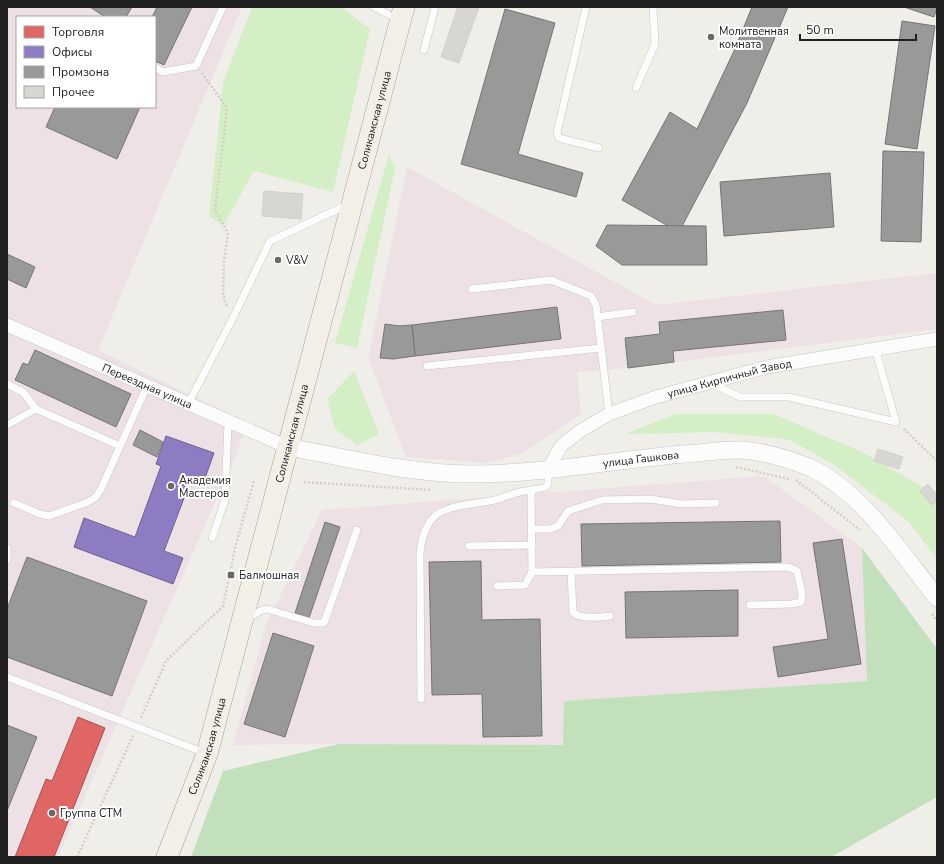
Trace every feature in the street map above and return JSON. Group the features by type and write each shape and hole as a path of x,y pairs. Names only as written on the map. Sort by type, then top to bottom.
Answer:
{"main road":[{"name":"Соликамская улица","path":"168,857 207,754 403,14"}],"street":[{"name":"Переездная улица","path":"7,325 228,423 288,447"},
{"name":"улица Кирпичный Завод","path":"548,470 561,446 580,431 609,414 656,397 767,367 937,339"},
{"name":"улица Гашкова","path":"288,447 429,472 471,474 548,470 638,458 741,450 793,461 830,480 850,496 874,520 937,598"}],"lane":[{"path":"156,68 163,72 196,66 223,7"},
{"path":"374,7 403,14"},
{"path":"424,50 435,7"},
{"path":"585,7 557,133 559,138 599,148"},
{"path":"636,88 655,44 653,7"},
{"path":"188,404 232,320 270,241 353,202"},
{"path":"472,289 552,280 591,296 596,306 609,414"},
{"path":"597,317 633,312"},
{"path":"427,366 601,348"},
{"path":"709,382 740,397 789,397 896,422 876,348"},
{"path":"7,384 23,392 36,409 120,446"},
{"path":"14,503 40,514 49,516 88,502 96,497 102,489 147,386"},
{"path":"7,425 36,409"},
{"path":"212,538 225,500 228,423"},
{"path":"421,699 420,553 422,538 427,524 437,513 453,507 492,501 546,487 548,484 548,470"},
{"path":"497,586 525,585 532,572 531,490"},
{"path":"532,529 550,529 558,526 568,511 602,500 650,499 682,504 716,503"},
{"path":"242,622 260,611 267,609 314,623 324,623 356,530"},
{"path":"469,546 532,545"},
{"path":"7,548 7,560"},
{"path":"532,572 788,567 796,571 802,594 801,602 792,604 750,605"},
{"path":"571,572 573,612 577,616 583,617 610,616"},
{"path":"7,678 207,754"}],"path":[{"path":"196,66 227,108 215,210 228,233 224,261 223,295 232,320"},
{"path":"896,422 937,460"},
{"path":"77,857 166,661 223,606 236,544 254,481"}],"shaded area":[{"path":"7,7 242,7 98,350 247,423 234,460 58,857 7,857"},
{"path":"407,167 656,305 937,273 937,329 628,368 577,372 581,414 521,454 486,463 406,457 368,358"},
{"path":"764,476 862,548 868,681 564,701 564,745 233,745 266,625 322,510"}],"green space":[{"path":"252,7 341,7 370,29 333,192 254,171 223,226 209,216 223,83"},
{"path":"389,154 395,168 357,348 335,343"},
{"path":"354,371 379,434 357,445 335,429 327,399"},
{"path":"676,414 773,414 860,451 937,495 937,559 908,521 834,465 790,440 716,432 625,434"},
{"path":"862,548 937,649 937,797 831,857 191,857 223,771 339,744 563,745 564,701 867,681"}],"building: Торговля":[{"path":"78,717 105,728 54,857 15,857 46,779 52,781"}],"building: Офисы":[{"path":"166,436 214,453 204,481 192,477 164,551 183,558 173,584 74,547 84,518 135,537 161,466 156,464"}],"building: Промзона":[{"path":"90,7 132,7 127,16 104,16"},
{"path":"157,7 192,7 164,65 156,61 156,16 152,16"},
{"path":"752,7 788,7 747,103 679,232 622,200 670,112 697,129 734,51"},
{"path":"904,7 937,7 937,8 934,17"},
{"path":"505,9 555,23 518,154 583,173 576,197 461,164"},
{"path":"902,21 935,26 917,149 885,144"},
{"path":"55,108 140,108 117,159 46,127"},
{"path":"883,151 924,152 921,242 881,241"},
{"path":"830,173 834,227 724,236 720,182"},
{"path":"607,225 706,226 707,265 622,265 596,246"},
{"path":"7,254 35,267 26,288 7,279"},
{"path":"557,307 561,339 415,356 412,325"},
{"path":"783,310 786,340 673,351 674,362 628,368 625,338 660,334 659,322"},
{"path":"385,324 400,326 412,325 415,356 393,359 380,358"},
{"path":"35,350 131,394 116,427 15,380 23,363 28,365"},
{"path":"140,430 163,442 157,457 133,445"},
{"path":"780,521 781,562 582,566 581,524"},
{"path":"325,522 340,527 309,618 295,613"},
{"path":"842,539 861,664 778,677 773,647 828,639 813,543"},
{"path":"27,557 147,601 112,696 7,657 7,609"},
{"path":"481,561 482,620 540,619 542,736 483,737 482,694 432,695 429,562"},
{"path":"738,590 738,636 626,638 625,592"},
{"path":"273,633 314,646 285,737 244,724"},
{"path":"7,725 37,737 7,811"}],"building: Прочее":[{"path":"458,7 479,7 459,63 441,57"},
{"path":"264,191 303,194 301,219 262,216"},
{"path":"878,449 903,457 899,469 874,461"},
{"path":"928,484 937,495 937,501 932,505 920,491"}],"place":[{"name":"Молитвенная комната","path":"711,37"},
{"name":"V&V","path":"278,260"},
{"name":"Академия Мастеров","path":"171,486"},
{"name":"Балмошная","path":"231,575"},
{"name":"Группа СТМ","path":"52,813"}]}
